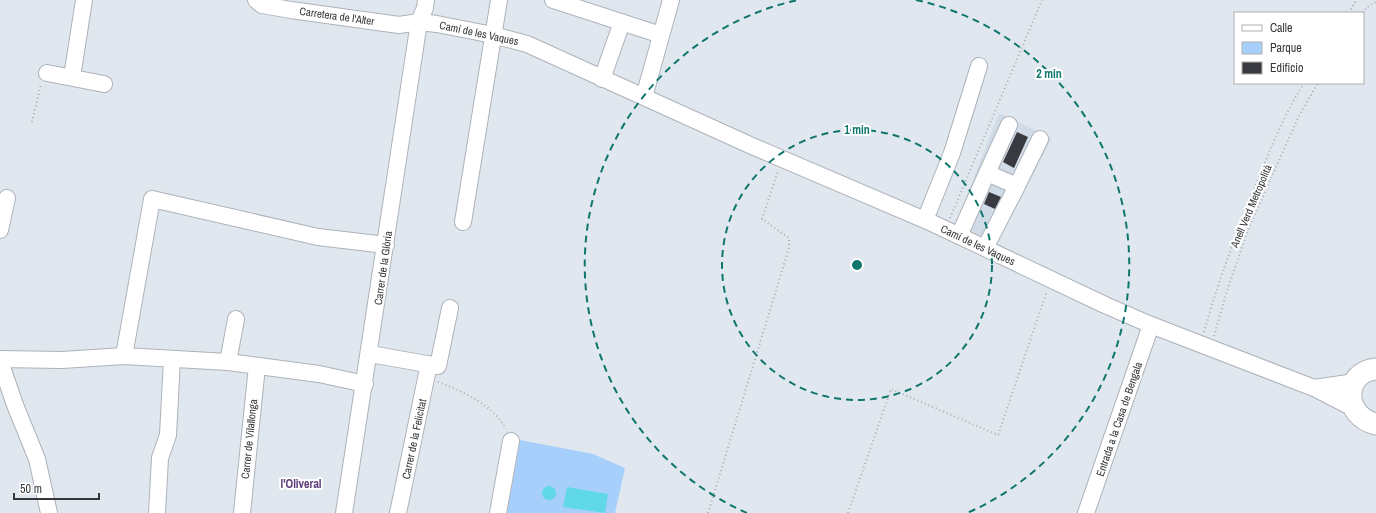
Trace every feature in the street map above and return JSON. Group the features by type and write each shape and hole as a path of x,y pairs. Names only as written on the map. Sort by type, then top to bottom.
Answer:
{"main road":[{"path":"1374,367 1364,372 1354,382 1351,390 1353,408 1359,416 1368,422 1376,424"}],"street":[{"path":"72,77 84,0"},
{"name":"Carretera de l'Alter","path":"256,0 262,5 399,25 419,22"},
{"name":"Carrer de la Glòria","path":"344,513 370,354 419,22 426,0"},
{"path":"463,222 499,0"},
{"path":"553,0 661,36"},
{"path":"644,97 671,0"},
{"name":"Camí de les Vaques","path":"419,22 493,35 527,44 782,160 925,220 1051,280 1151,325 1206,343 1314,388 1353,408"},
{"path":"602,79 622,22"},
{"path":"925,220 952,153 979,66"},
{"path":"47,73 104,84"},
{"path":"952,233 987,173 1009,125"},
{"path":"985,248 1040,139"},
{"path":"987,173 1017,186"},
{"path":"0,230 7,198"},
{"path":"124,356 152,199 318,237 386,245"},
{"name":"Carrer de la Felicitat","path":"398,513 431,369 450,308"},
{"path":"228,362 236,319"},
{"name":"Entrada a la Casa de Bengala","path":"1086,513 1151,325"},
{"path":"370,354 431,369"},
{"path":"49,513 37,459 15,405 0,360 62,360 124,356 228,362 319,374 365,384"},
{"path":"156,513 160,458 168,435 172,359"},
{"name":"Carrer de Vilallonga","path":"242,513 257,366"},
{"name":"Camí de les Vaques","path":"1314,388 1354,382"},
{"path":"498,513 510,441"}],"path":[{"path":"952,233 1042,0"},
{"path":"1350,12 1356,0"},
{"path":"1364,12 1366,7 1376,2"},
{"path":"32,122 43,73 47,73"},
{"path":"1206,343 1241,220 1271,148 1303,84"},
{"name":"Anell Verd Metropolità","path":"1206,343 1227,291 1248,230 1298,118 1317,84"},
{"path":"708,513 789,248 789,238 762,219 782,160"},
{"path":"848,513 892,389 998,435 1051,280"},
{"path":"431,369 481,403 502,422 510,441"}],"shaded area":[{"path":"999,113 1052,138 997,243 956,224"},
{"path":"546,486 552,486 556,490 556,496 552,500 546,500 542,496 542,490"},
{"path":"567,487 608,494 605,513 563,507"}],"green space":[{"path":"520,440 593,454 625,468 615,513 507,513"}],"building":[{"path":"1017,132 1028,137 1014,168 1003,162"},
{"path":"989,192 1001,197 995,209 984,204"}],"district":[{"name":"l'Oliveral","path":"301,484"}]}
